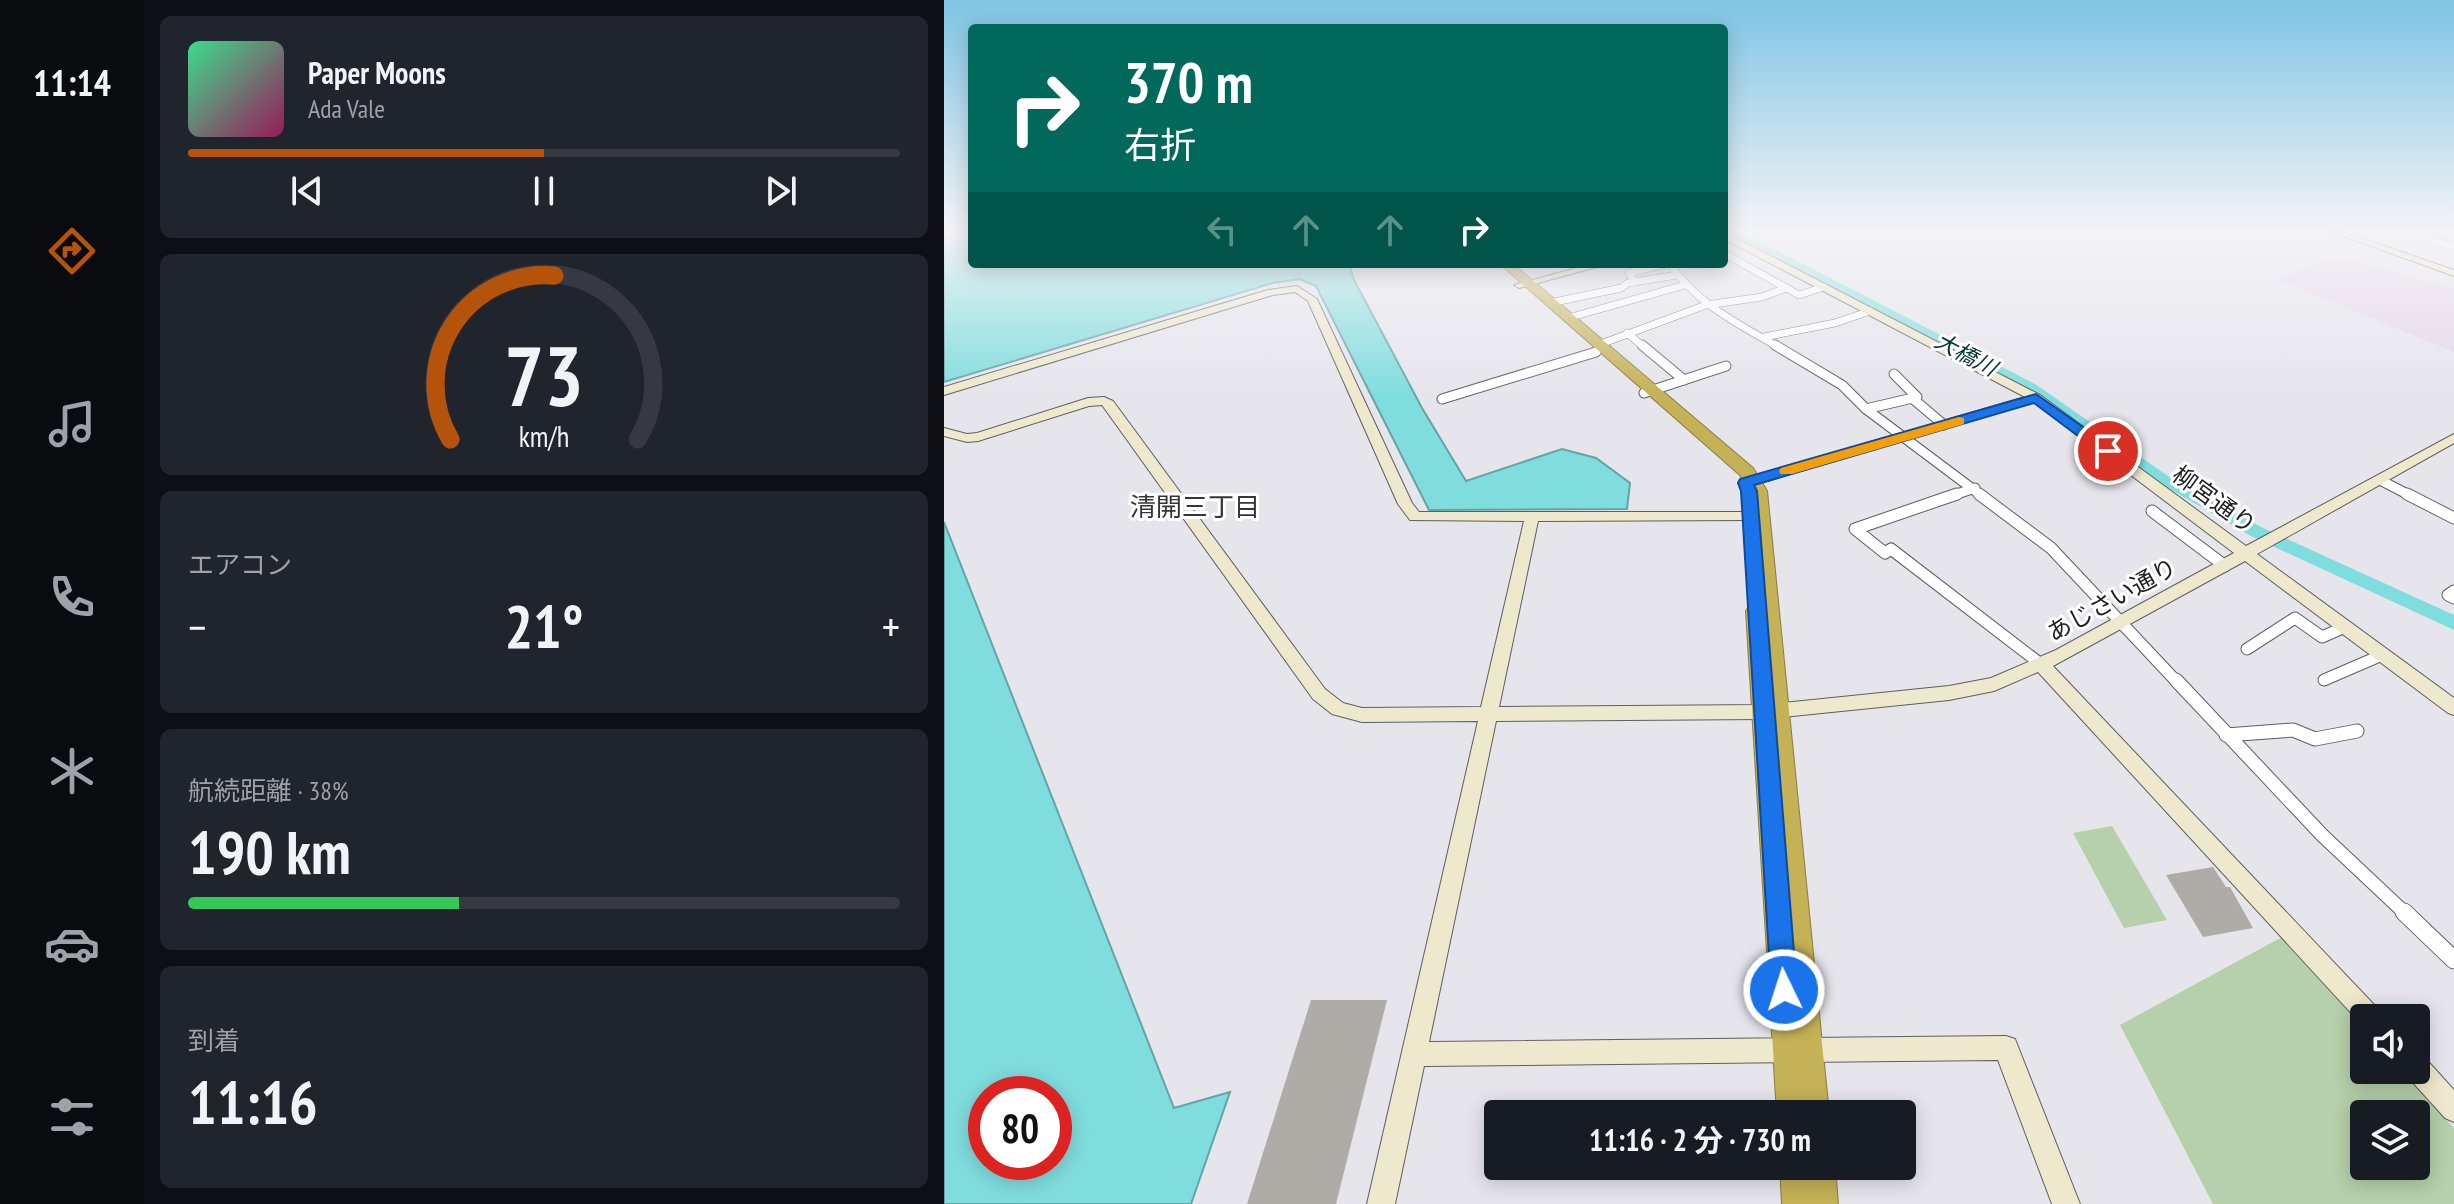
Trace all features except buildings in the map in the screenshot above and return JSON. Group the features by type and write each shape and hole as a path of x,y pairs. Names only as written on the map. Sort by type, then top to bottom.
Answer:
{"highway":[{"path":"1523,284 1568,318 1597,348"},
{"path":"1523,284 1758,491 1771,712 1798,1052 1810,1100"},
{"path":"1749,482 1771,712"},
{"path":"1794,1100 1798,1052"},
{"path":"1798,1180 1799,1204"},
{"path":"1819,1180 1821,1204"}],"street":[{"path":"1550,303 1630,284"},
{"path":"1779,284 1799,295 1824,287"},
{"name":"柳宮通り","path":"1819,284 2036,398 2454,708"},
{"path":"1568,318 1685,285 1706,305 1842,385 1903,438 1975,488 2051,548 2322,835 2454,960"},
{"path":"1442,399 1597,348 1627,333 1706,305 1762,297 1786,288"},
{"path":"944,391 1272,292 1297,289 1312,299 1409,512 1424,517 1750,515"},
{"path":"1764,337 1835,323 1870,311"},
{"path":"1627,333 1684,380"},
{"path":"1648,392 1726,366"},
{"path":"1866,409 1917,397 1894,374"},
{"path":"1912,398 1944,425"},
{"path":"1749,482 2036,398"},
{"name":"あじさい通り","path":"944,432 967,438 978,437 1088,402 1104,401 1109,404 1319,694 1338,709 1362,715 1771,712 1949,693 1994,684 2042,665 2454,438"},
{"path":"2380,480 2454,518"},
{"path":"1975,488 1855,529 1885,553 1891,549 2042,665 2358,1004"},
{"path":"2152,511 2225,566"},
{"path":"1381,1204 1532,516"},
{"path":"2454,591 2448,595 2454,598"},
{"path":"2247,649 2267,633 2295,618 2322,637 2345,627"},
{"path":"2324,680 2382,655"},
{"path":"2226,735 2293,730 2315,739 2357,731"},
{"path":"1413,1054 2006,1048 2066,1204"},
{"path":"2430,1082 2454,1109"}],"shaded area":[{"path":"2289,284 2440,284 2454,288 2454,352"}],"green space":[{"path":"2112,826 2167,920 2124,928 2073,833"},
{"path":"2282,937 2350,1012 2350,1084 2415,1084 2429,1100 2350,1100 2350,1180 2430,1180 2430,1101 2454,1128 2454,1204 2213,1204 2120,1025"}],"water":[{"path":"944,284 1269,284 944,382"},
{"path":"1312,284 1356,284 1422,408 1466,481 1562,449 1596,458 1630,483 1627,509 1429,510 1316,286"},
{"path":"944,522 1174,1108 1230,1092 1191,1204 944,1204"}],"waterway":[{"name":"大橋川","path":"1834,284 2030,387 2163,479 2257,532 2454,623"}],"slow traffic":[{"path":"1786,471 1959,421"}],"district":[{"name":"清開三丁目","path":"1195,507"}],"route":[{"path":"1784,990 1749,491 1745,483 2036,398 2108,451"}]}
